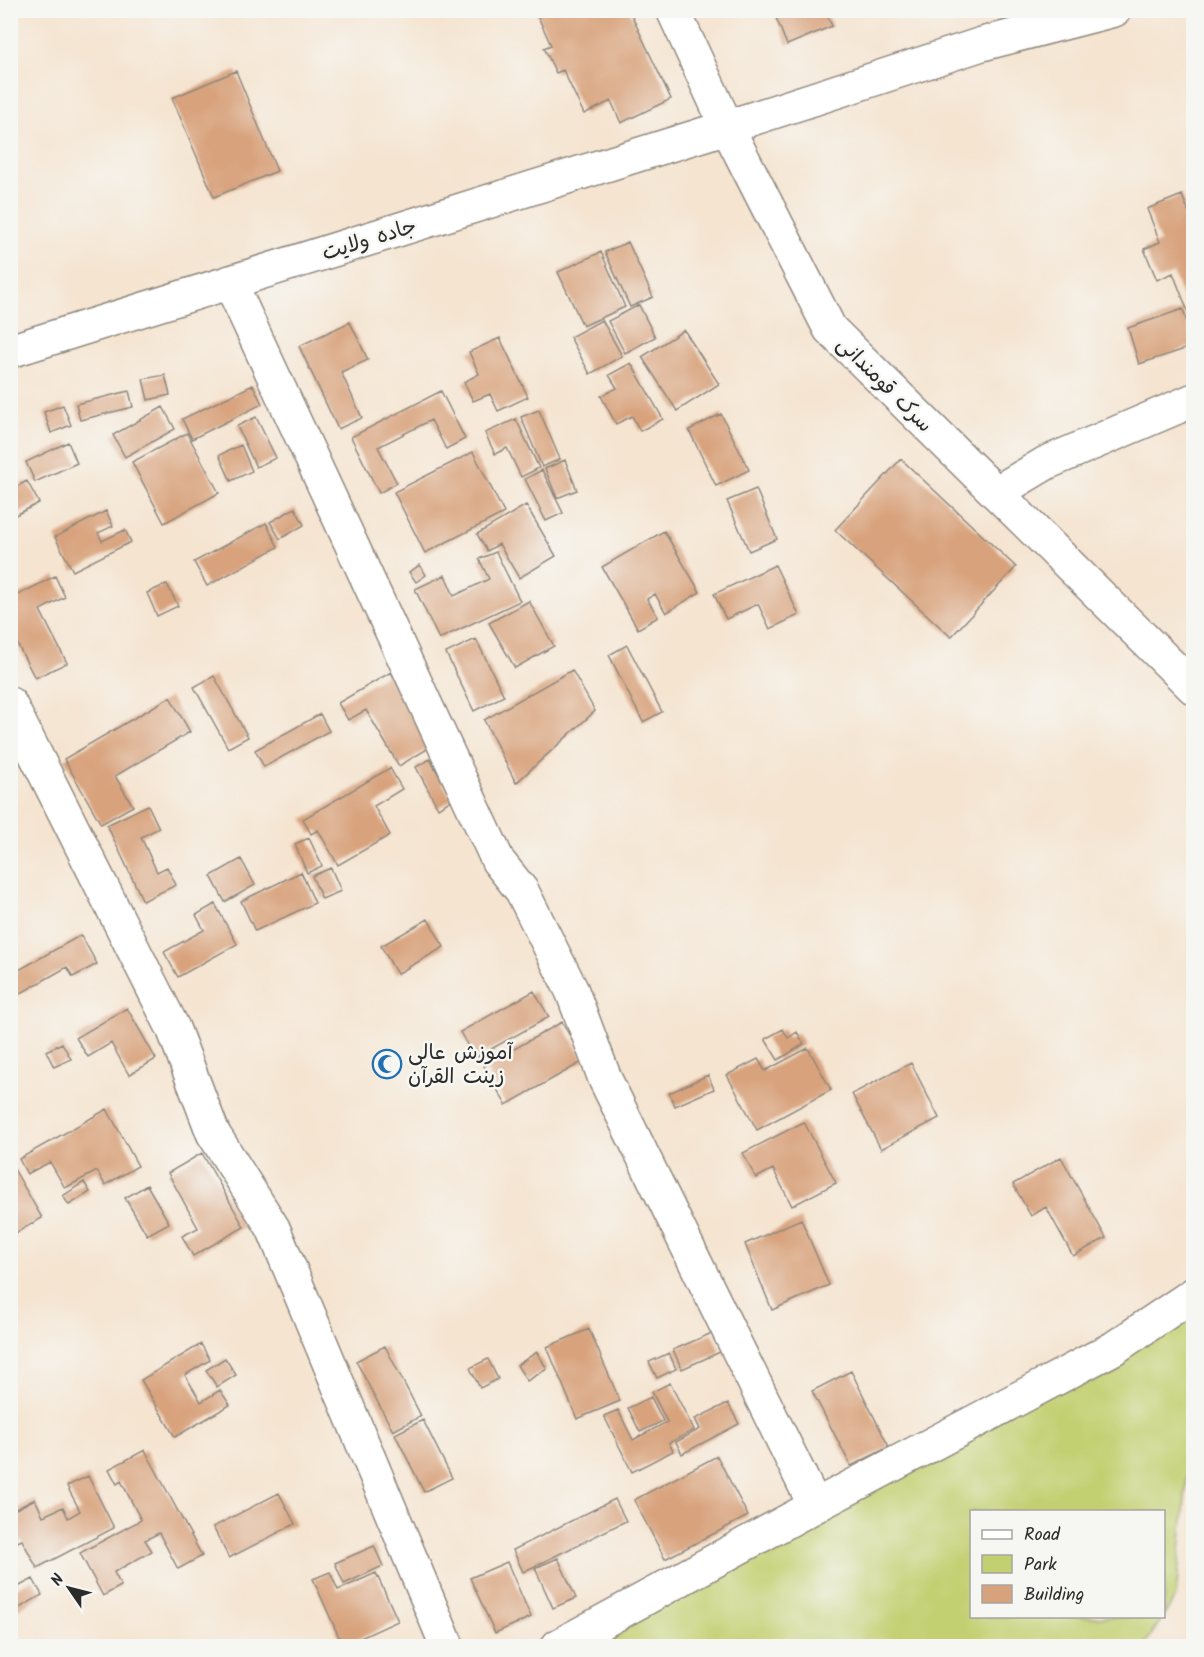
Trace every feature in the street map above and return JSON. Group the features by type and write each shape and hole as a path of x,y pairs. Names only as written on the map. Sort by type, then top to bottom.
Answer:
{"street":[{"name":"سرک قومندانی","path":"673,10 727,127 830,329 1194,688"},
{"name":"جاده ولایت","path":"10,351 727,127 982,44 1114,10"},
{"path":"230,282 498,861 522,891 572,991 605,1079 815,1506"},
{"path":"996,493 1046,463 1194,400"},
{"path":"10,704 173,1028 213,1133 273,1228 447,1647"},
{"path":"558,1647 815,1506 1114,1348 1194,1294"}],"green space":[{"path":"1187,1303 1193,1326 1193,1412 1176,1596 1165,1614 1165,1510 970,1510 970,1618 1162,1618 1144,1646 567,1646"}],"building":[{"path":"535,10 629,10 671,99 621,123 611,101 584,114 563,70 556,73 544,48 551,45"},
{"path":"773,10 825,10 832,26 787,45"},
{"path":"236,71 277,171 214,197 172,98"},
{"path":"1182,195 1194,225 1194,315 1190,317 1173,273 1157,280 1144,249 1160,242 1147,209"},
{"path":"628,242 653,297 630,307 605,252"},
{"path":"601,252 625,307 583,326 558,272"},
{"path":"639,305 655,337 625,353 608,321"},
{"path":"1183,309 1194,346 1139,364 1128,328"},
{"path":"602,320 622,356 590,374 570,337"},
{"path":"350,322 368,360 341,372 362,418 338,429 299,346"},
{"path":"684,330 719,384 677,411 642,357"},
{"path":"500,338 528,397 498,411 490,394 473,401 464,382 479,374 469,352"},
{"path":"631,363 663,419 640,431 632,416 616,424 601,396 617,388 609,375"},
{"path":"165,375 170,395 148,400 143,379"},
{"path":"253,385 262,404 192,439 182,419"},
{"path":"129,391 133,407 80,420 76,404"},
{"path":"441,391 465,439 446,449 431,420 378,447 397,483 379,493 351,437"},
{"path":"63,405 71,425 51,433 44,412"},
{"path":"163,407 175,429 125,457 113,435"},
{"path":"539,410 560,459 542,467 521,417"},
{"path":"721,414 749,470 716,486 689,430"},
{"path":"256,417 276,458 256,467 237,426"},
{"path":"516,419 539,468 521,477 507,448 495,454 485,433"},
{"path":"187,433 219,493 164,523 132,462"},
{"path":"68,442 77,463 35,482 26,462"},
{"path":"241,445 252,471 231,481 219,455"},
{"path":"473,452 504,513 425,553 394,492"},
{"path":"901,459 1016,567 951,637 835,530"},
{"path":"565,460 577,490 557,498 545,469"},
{"path":"542,470 563,513 546,521 525,479"},
{"path":"27,481 39,503 10,518 10,490"},
{"path":"756,489 777,539 749,551 727,501"},
{"path":"526,505 556,556 519,578 499,544 487,551 477,534"},
{"path":"295,508 304,525 280,539 270,522"},
{"path":"106,511 113,526 98,533 102,541 125,530 131,542 73,571 55,537"},
{"path":"266,523 278,547 207,586 194,562"},
{"path":"664,531 700,592 666,613 655,594 647,599 658,617 638,629 602,567"},
{"path":"496,552 520,601 439,639 415,589 445,575 454,596 489,579 479,559"},
{"path":"420,565 426,575 416,582 409,572"},
{"path":"775,565 799,615 770,629 758,604 726,619 714,594"},
{"path":"55,576 65,597 40,610 67,663 35,678 10,630 10,599"},
{"path":"167,584 178,606 157,616 147,593"},
{"path":"529,601 554,646 515,668 489,623"},
{"path":"476,639 504,696 474,711 446,653"},
{"path":"627,645 662,712 643,722 609,655"},
{"path":"572,670 595,711 516,783 484,720"},
{"path":"391,672 434,745 399,766 366,710 348,720 338,703"},
{"path":"214,676 248,737 228,748 194,687"},
{"path":"170,697 190,732 115,776 133,806 101,824 64,759"},
{"path":"320,714 329,731 264,767 255,750"},
{"path":"430,759 452,800 438,808 416,767"},
{"path":"390,768 402,789 374,806 390,835 338,865 318,830 311,834 303,819"},
{"path":"148,805 159,828 141,837 157,872 167,867 176,885 143,901 107,825"},
{"path":"309,838 322,866 307,873 295,844"},
{"path":"241,859 255,885 225,902 211,876"},
{"path":"331,868 341,891 322,899 312,876"},
{"path":"301,872 315,903 255,931 241,901"},
{"path":"215,904 237,944 178,977 164,952 204,930 196,915"},
{"path":"428,919 444,947 397,974 381,946"},
{"path":"81,935 97,964 73,977 67,967 14,997 10,992 10,975"},
{"path":"534,991 549,1017 475,1058 460,1032"},
{"path":"127,1008 156,1059 129,1075 111,1043 88,1057 76,1038"},
{"path":"562,1022 584,1061 506,1105 484,1066"},
{"path":"783,1029 788,1038 797,1032 804,1044 778,1060 765,1039"},
{"path":"62,1043 71,1059 54,1067 46,1051"},
{"path":"808,1048 831,1090 757,1130 727,1075 758,1059 765,1071"},
{"path":"911,1063 939,1118 881,1149 852,1094"},
{"path":"708,1075 714,1089 675,1106 669,1093"},
{"path":"107,1109 138,1166 105,1185 97,1171 65,1188 50,1162 27,1174 19,1159"},
{"path":"804,1122 836,1183 792,1206 773,1169 756,1178 743,1153"},
{"path":"202,1153 244,1227 193,1256 182,1236 198,1228 168,1173"},
{"path":"1061,1157 1106,1238 1073,1256 1046,1207 1031,1216 1013,1184"},
{"path":"10,1162 42,1218 14,1234 10,1229 10,1214 14,1212 10,1206"},
{"path":"84,1182 90,1192 69,1205 63,1196"},
{"path":"147,1185 169,1223 147,1235 125,1198"},
{"path":"801,1219 829,1285 772,1310 745,1244"},
{"path":"589,1329 620,1401 577,1419 547,1347"},
{"path":"712,1333 720,1352 682,1369 673,1350"},
{"path":"201,1344 210,1360 185,1375 201,1402 220,1390 230,1405 175,1437 141,1380"},
{"path":"385,1346 421,1416 393,1431 356,1361"},
{"path":"537,1352 547,1369 527,1381 517,1365"},
{"path":"669,1353 676,1369 657,1378 649,1362"},
{"path":"225,1358 236,1375 217,1387 206,1370"},
{"path":"488,1359 498,1379 480,1388 470,1368"},
{"path":"851,1371 889,1447 851,1466 812,1391"},
{"path":"670,1383 694,1430 669,1443 673,1451 632,1472 604,1416 618,1410 633,1440 667,1422 652,1392"},
{"path":"651,1397 663,1421 640,1432 628,1408"},
{"path":"728,1403 739,1424 682,1454 676,1442 700,1429 695,1419"},
{"path":"423,1420 452,1478 424,1492 395,1434"},
{"path":"145,1450 202,1556 178,1569 159,1533 145,1540 152,1551 114,1572 121,1586 103,1596 80,1553 141,1520 121,1481 117,1484 109,1469"},
{"path":"717,1456 748,1516 665,1559 634,1500"},
{"path":"88,1476 114,1528 37,1568 22,1540 15,1543 10,1534 10,1512 35,1499 43,1516 63,1507 68,1518 80,1511 67,1486"},
{"path":"279,1493 295,1524 229,1558 213,1527"},
{"path":"615,1499 626,1521 523,1572 513,1550"},
{"path":"374,1546 383,1566 344,1584 335,1563"},
{"path":"558,1558 576,1598 553,1608 535,1568"},
{"path":"507,1562 531,1617 495,1633 470,1578"},
{"path":"330,1572 338,1590 376,1573 398,1621 343,1646 313,1579"},
{"path":"33,1579 42,1595 14,1611 10,1604 10,1591"}],"place":[{"name":"آموزش عالی زینت القرآن","path":"387,1064"}]}
